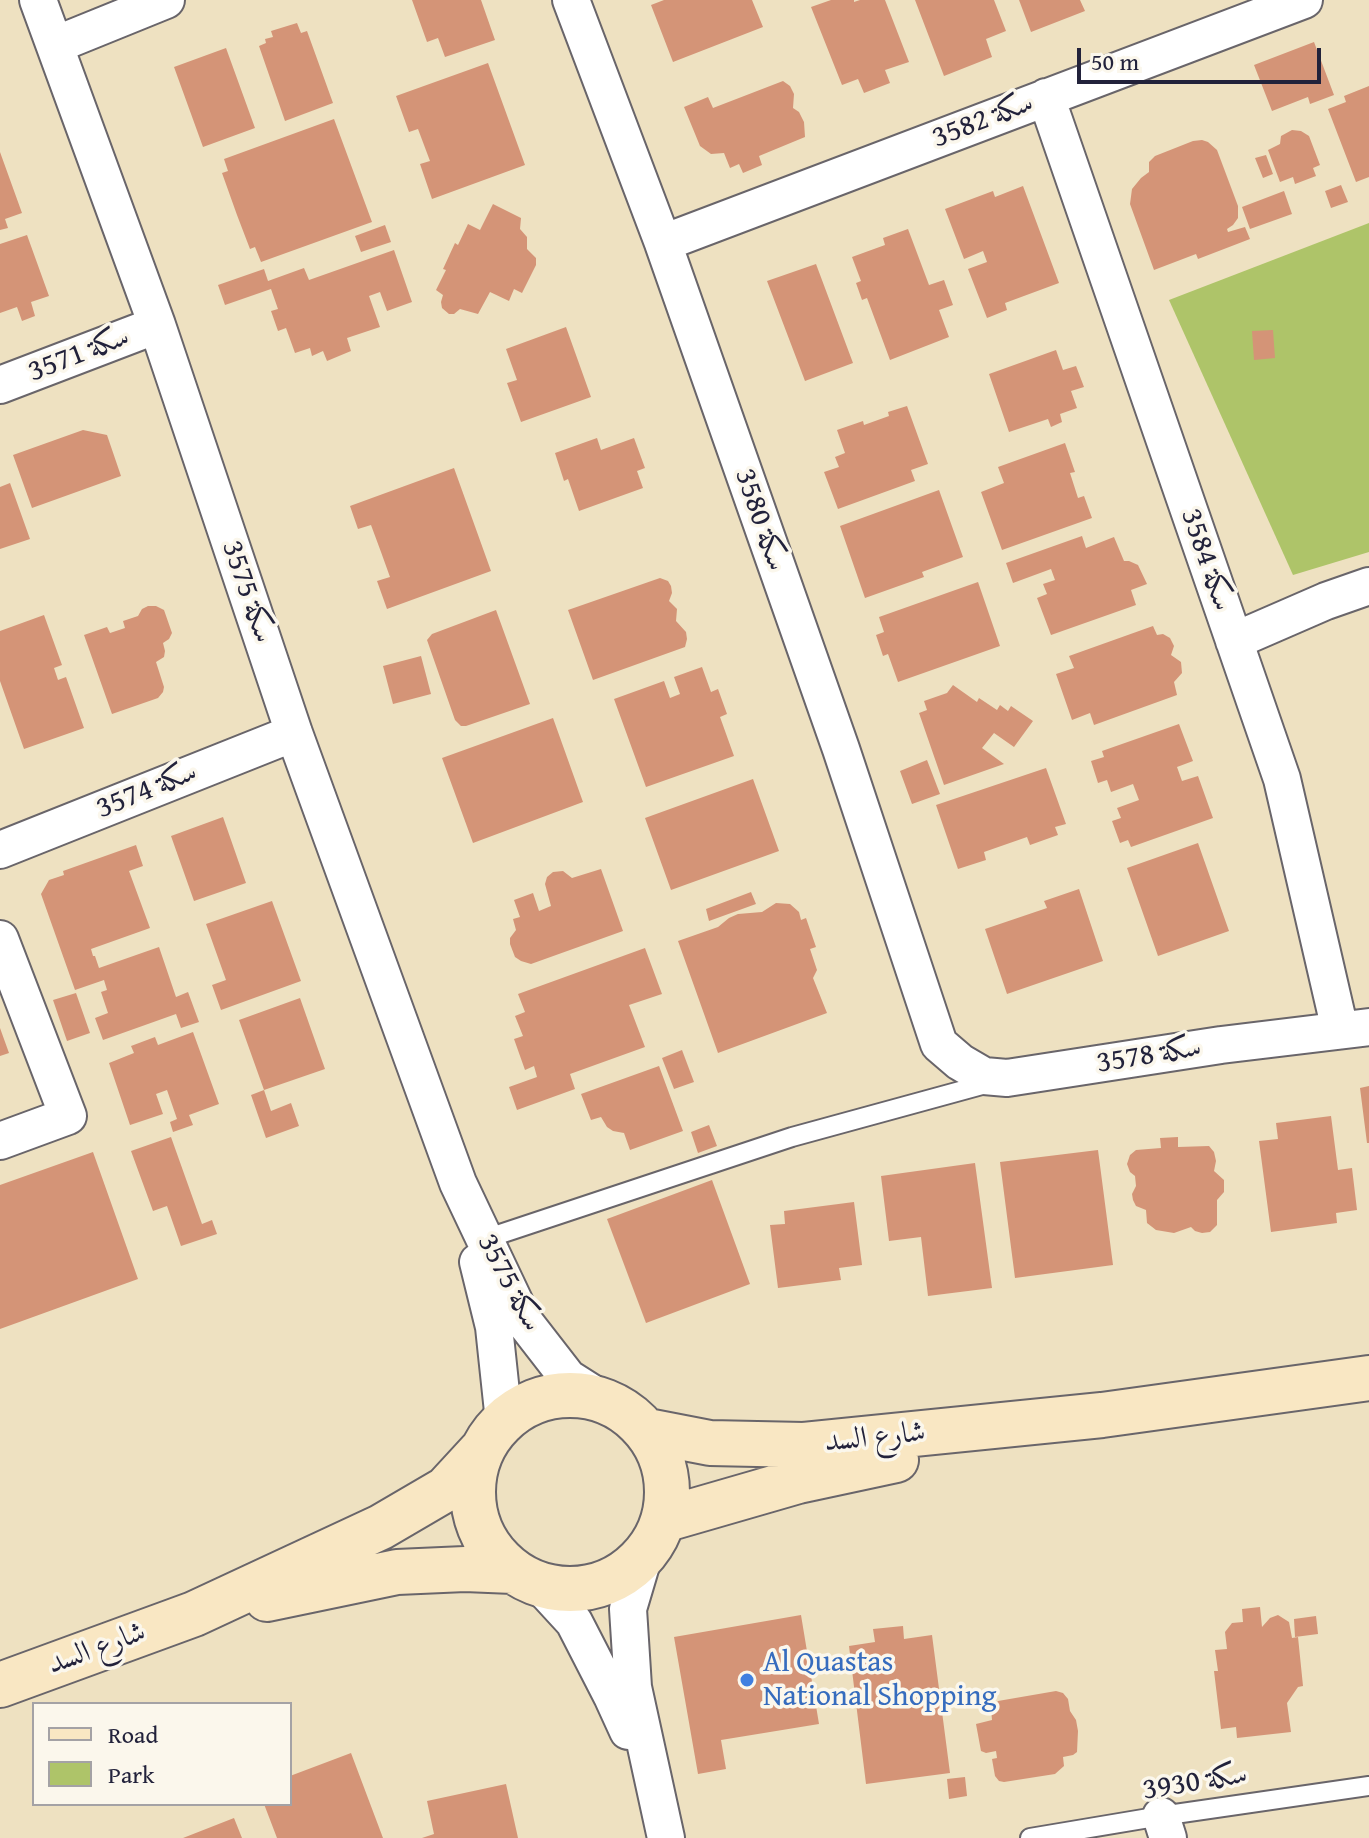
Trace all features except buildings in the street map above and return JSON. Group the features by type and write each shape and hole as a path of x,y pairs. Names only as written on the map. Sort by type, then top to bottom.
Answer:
{"street":[{"name":"سكة 3575","path":"38,0 157,325 294,733 458,1183 523,1320 568,1378 609,1404"},
{"path":"55,45 166,0"},
{"name":"سكة 3580","path":"571,0 663,243 841,749 939,1044"},
{"name":"سكة 3582","path":"663,243 1304,0"},
{"name":"سكة 3584","path":"1046,97 1282,779 1355,1028"},
{"name":"سكة 3571","path":"0,385 157,325"},
{"path":"1234,641 1369,586"},
{"name":"سكة 3574","path":"0,850 294,733"},
{"path":"0,939 68,1116 0,1141"},
{"name":"سكة 3578","path":"939,1044 960,1062 984,1076 1007,1078 1355,1028"},
{"name":"سكة 3575","path":"458,1183 494,1327 492,1436"},
{"name":"شارع السد","path":"648,1431 710,1443 804,1445 1102,1415 1369,1378"},
{"path":"654,1791 612,1696 574,1622 527,1578 494,1553 480,1530 473,1504 474,1477 492,1436 527,1405 554,1397 582,1396 609,1404 632,1417 648,1431 663,1462 667,1491 654,1538 628,1609 633,1687 666,1838"},
{"name":"شارع السد","path":"654,1538 798,1481 1102,1415"},
{"name":"شارع السد","path":"0,1685 194,1614 381,1527 446,1489 492,1436"},
{"path":"527,1578 568,1589 596,1586 622,1574 654,1538"},
{"name":"شارع السد","path":"194,1614 397,1572 465,1569 527,1578"}],"lane":[{"path":"485,1239 792,1137 1007,1078"},
{"name":"سكة 3930","path":"1030,1838 1164,1827 1369,1786"}],"green space":[{"path":"1369,223 1369,552 1293,575 1169,300"}],"place":[{"name":"Al Quastas National Shopping","path":"747,1680"}]}
